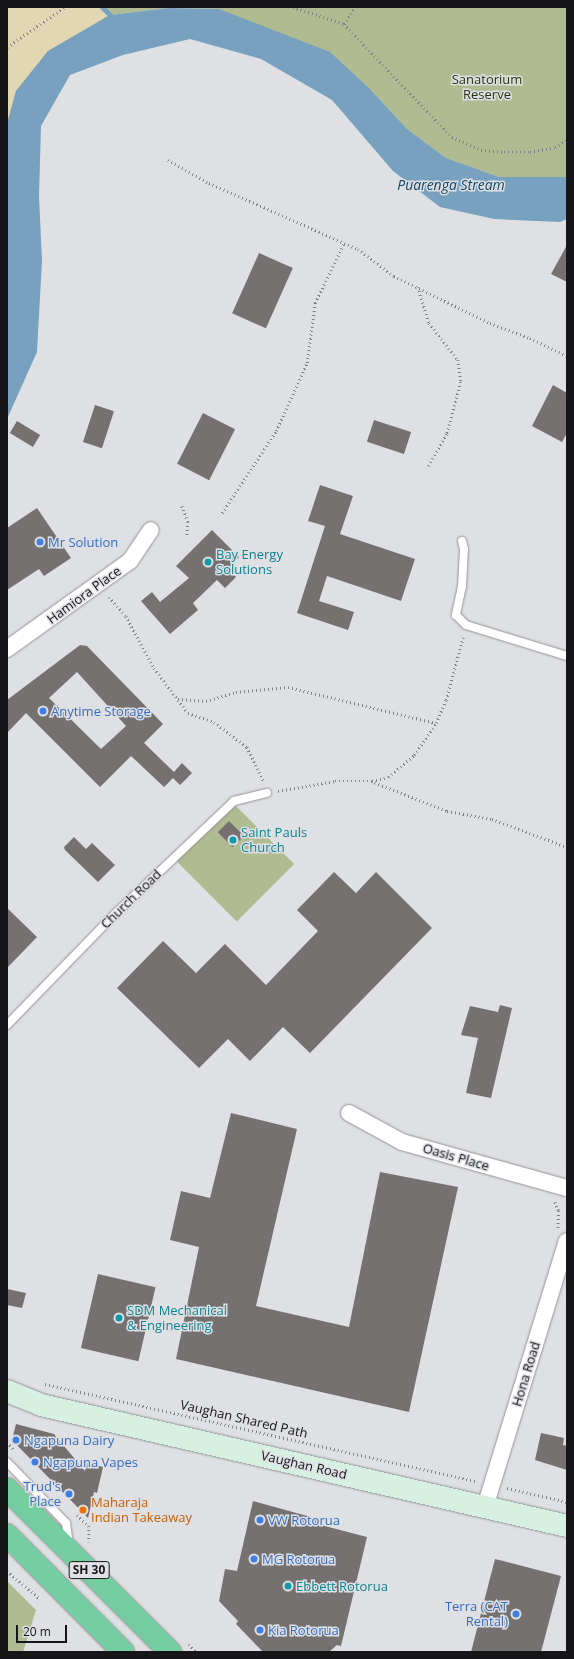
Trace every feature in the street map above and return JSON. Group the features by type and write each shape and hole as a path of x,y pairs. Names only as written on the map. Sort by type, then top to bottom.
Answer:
{"highway":[{"name":"SH 30","path":"7,1489 70,1552 178,1646"},
{"name":"SH 30","path":"7,1535 123,1652"}],"street":[{"name":"Hamiora Place","path":"7,649 130,561 151,530"},
{"name":"Oasis Place","path":"350,1113 402,1142 567,1188"},
{"name":"Hona Road","path":"485,1507 567,1241"},
{"name":"Vaughan Road","path":"7,1391 41,1405 567,1526"},
{"name":"Vaughan Road","path":"7,1403 41,1405"}],"lane":[{"path":"462,541 464,549 462,586 456,615 466,625 567,656"},
{"name":"Church Road","path":"7,1025 116,914 234,801 267,793"},
{"path":"7,1462 66,1523 70,1552"}],"path":[{"path":"7,47 65,7"},
{"path":"294,7 344,24 452,137 481,150 504,152 530,152 555,147 567,140"},
{"path":"344,24 355,7"},
{"path":"168,160 209,183 358,249 394,276 490,323 530,338 567,356"},
{"path":"222,513 276,431 307,363 315,303 344,243"},
{"path":"418,287 429,324 458,360 461,382 447,434 427,469"},
{"path":"182,506 188,522 187,537"},
{"path":"98,585 126,616 154,668 188,713 214,722 247,747 260,769 267,793 335,781 371,781 388,777 414,756 436,724 446,700 466,625"},
{"path":"178,699 206,701 236,692 288,687 436,724"},
{"path":"371,781 447,811 492,819 567,847"},
{"name":"Vaughan Shared Path","path":"38,1382 477,1482"},
{"path":"7,1442 21,1457"},
{"path":"505,1488 567,1502"},
{"path":"74,1512 89,1526 88,1542 94,1547"},
{"path":"7,1571 44,1602"},
{"path":"178,1646 196,1652"}],"green space":[{"name":"Sanatorium Reserve","path":"7,7 567,7 567,177 499,177 446,158 407,129 371,90 219,9 169,8 110,15 7,124"},
{"path":"234,804 294,864 237,921 177,861"},
{"path":"7,1581 36,1610 23,1652 7,1652"}],"sand":[{"path":"7,7 102,7 110,15 48,51 16,91 7,124"}],"water":[{"name":"Puarenga Stream","path":"169,8 219,9 330,52 371,90 407,129 446,158 499,177 567,177 567,219 560,222 494,219 440,207 393,171 332,100 261,59 190,39 123,55 70,75 41,126 39,196 42,261 37,352 7,419 7,124 16,91 48,51 110,15"}],"building":[{"path":"567,245 567,282 551,274"},
{"path":"259,253 293,268 266,328 232,313"},
{"path":"553,385 567,393 567,433 562,442 532,426"},
{"path":"95,405 114,411 102,448 83,442"},
{"path":"203,413 235,429 209,480 177,464"},
{"path":"374,420 411,432 404,454 367,442"},
{"path":"17,421 40,435 33,447 10,433"},
{"path":"320,485 353,496 340,534 415,559 401,601 327,576 319,601 354,612 348,630 297,613 325,526 308,521"},
{"name":"Mr Solution","path":"37,508 71,558 44,576 39,569 7,590 7,528"},
{"path":"212,530 239,557 228,569 236,577 225,588 217,580 193,603 198,610 170,634 141,601 152,592 160,602 189,578 176,566"},
{"name":"Anytime Storage","path":"80,645 87,646 163,724 144,743 174,772 182,763 192,773 180,785 173,778 164,787 131,756 100,787 26,713 7,733 7,700","holes":["77,672 126,726 101,749 49,698"]},
{"name":"Saint Pauls Church","path":"229,821 244,836 233,847 218,832"},
{"path":"74,837 86,849 92,843 115,865 98,882 65,850 64,847"},
{"path":"334,872 356,893 376,872 432,928 310,1053 283,1027 250,1061 228,1039 199,1068 117,988 163,941 196,973 225,944 266,985 318,931 297,910"},
{"path":"7,908 37,937 7,968"},
{"path":"500,1005 512,1008 491,1098 466,1093 478,1038 461,1035 470,1006 498,1012"},
{"path":"231,1113 297,1129 256,1306 349,1327 380,1172 458,1187 409,1412 176,1359 199,1247 170,1240 181,1191 210,1198"},
{"name":"SDM Mechanical & Engineering","path":"98,1274 155,1287 138,1361 81,1348"},
{"path":"7,1289 26,1293 22,1308 7,1305"},
{"path":"16,1424 54,1434 85,1471 87,1463 103,1467 97,1493 94,1492 88,1518 12,1440"},
{"path":"541,1433 564,1438 563,1445 567,1446 567,1470 535,1460"},
{"name":"Ebbett Rotorua","path":"253,1501 318,1519 317,1524 367,1537 341,1646 337,1645 329,1652 263,1652 236,1624 238,1621 219,1601 225,1569 237,1571"},
{"name":"Terra (CAT Rental)","path":"495,1559 561,1576 541,1652 471,1652"}],"waterway":[{"path":"102,7 114,19"}],"place":[{"name":"Mr Solution","path":"40,542"},
{"name":"Bay Energy Solutions","path":"208,562"},
{"name":"Anytime Storage","path":"43,711"},
{"name":"Saint Pauls Church","path":"233,840"},
{"name":"SDM Mechanical & Engineering","path":"119,1318"},
{"name":"Ngapuna Dairy","path":"16,1440"},
{"name":"Ngapuna Vapes","path":"35,1462"},
{"name":"Trud's Place","path":"69,1494"},
{"name":"Maharaja Indian Takeaway","path":"83,1510"},
{"name":"VW Rotorua","path":"260,1520"},
{"name":"MG Rotorua","path":"254,1559"},
{"name":"Ebbett Rotorua","path":"288,1586"},
{"name":"Terra (CAT Rental)","path":"516,1614"},
{"name":"Kia Rotorua","path":"260,1630"}]}
